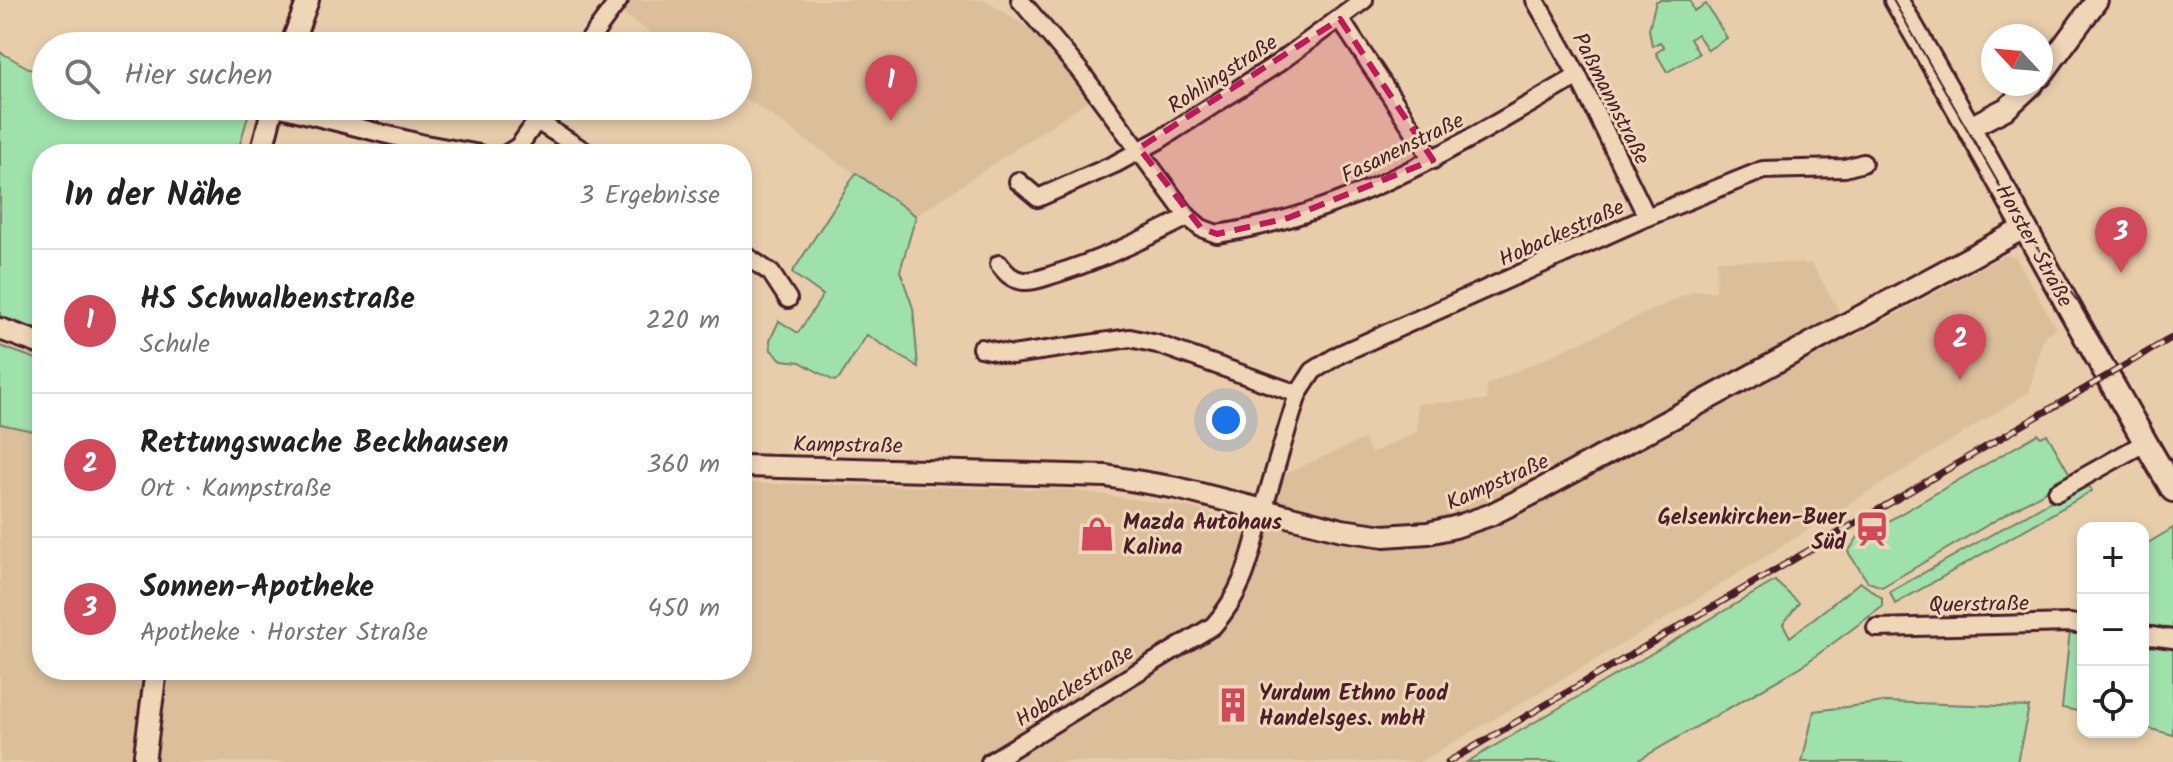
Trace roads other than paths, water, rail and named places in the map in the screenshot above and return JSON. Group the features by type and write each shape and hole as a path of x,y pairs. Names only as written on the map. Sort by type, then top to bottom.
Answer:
{"main road":[{"name":"Horster Straße","path":"1896,0 2173,490"}],"street":[{"path":"296,32 308,0"},
{"path":"595,32 619,0"},
{"name":"Rohlingstraße","path":"1018,181 1038,198 1115,164 1139,148 1159,140 1264,73 1364,0"},
{"path":"2053,60 2097,0"},
{"path":"999,264 1008,276 1024,281 1038,279 1124,248 1188,217 1139,148 1023,1"},
{"name":"Paßmannstraße","path":"1541,2 1647,217"},
{"path":"1340,19 1433,160"},
{"name":"Fasanenstraße","path":"1188,217 1201,228 1217,234 1323,208 1433,160 1578,76"},
{"path":"1970,127 2007,108 2020,96"},
{"path":"264,144 270,120"},
{"path":"329,120 425,144"},
{"path":"520,144 537,120"},
{"path":"550,120 578,144"},
{"name":"Hobackestraße","path":"990,762 1213,626 1235,599 1242,583 1298,394 1313,371 1340,354 1647,217 1763,170 1845,168 1863,163"},
{"name":"Kampstraße","path":"752,466 1106,476 1177,488 1342,530 1384,536 1428,533 1490,515 1685,413 2024,228"},
{"path":"752,260 771,273 788,299"},
{"path":"0,329 32,340"},
{"path":"981,348 1012,355 1130,338 1157,344 1298,394"},
{"path":"2057,492 2146,442"},
{"name":"Querstraße","path":"1876,628 2077,624"},
{"path":"2149,636 2173,639"},
{"path":"144,762 155,680"}],"tram line":[{"path":"1893,0 2028,235 2078,302 2173,464"}],"railway":[{"path":"1448,762 2173,337"}],"place":[{"name":"HS Schwalbenstraße","path":"891,121"},
{"name":"Sonnen-Apotheke","path":"2121,273"},
{"name":"Rettungswache Beckhausen","path":"1960,380"},
{"name":"Gelsenkirchen-Buer Süd","path":"1872,529"},
{"name":"Mazda Autohaus Kalina","path":"1097,534"},
{"name":"Yurdum Ethno Food Handelsges. mbH","path":"1233,705"}]}
